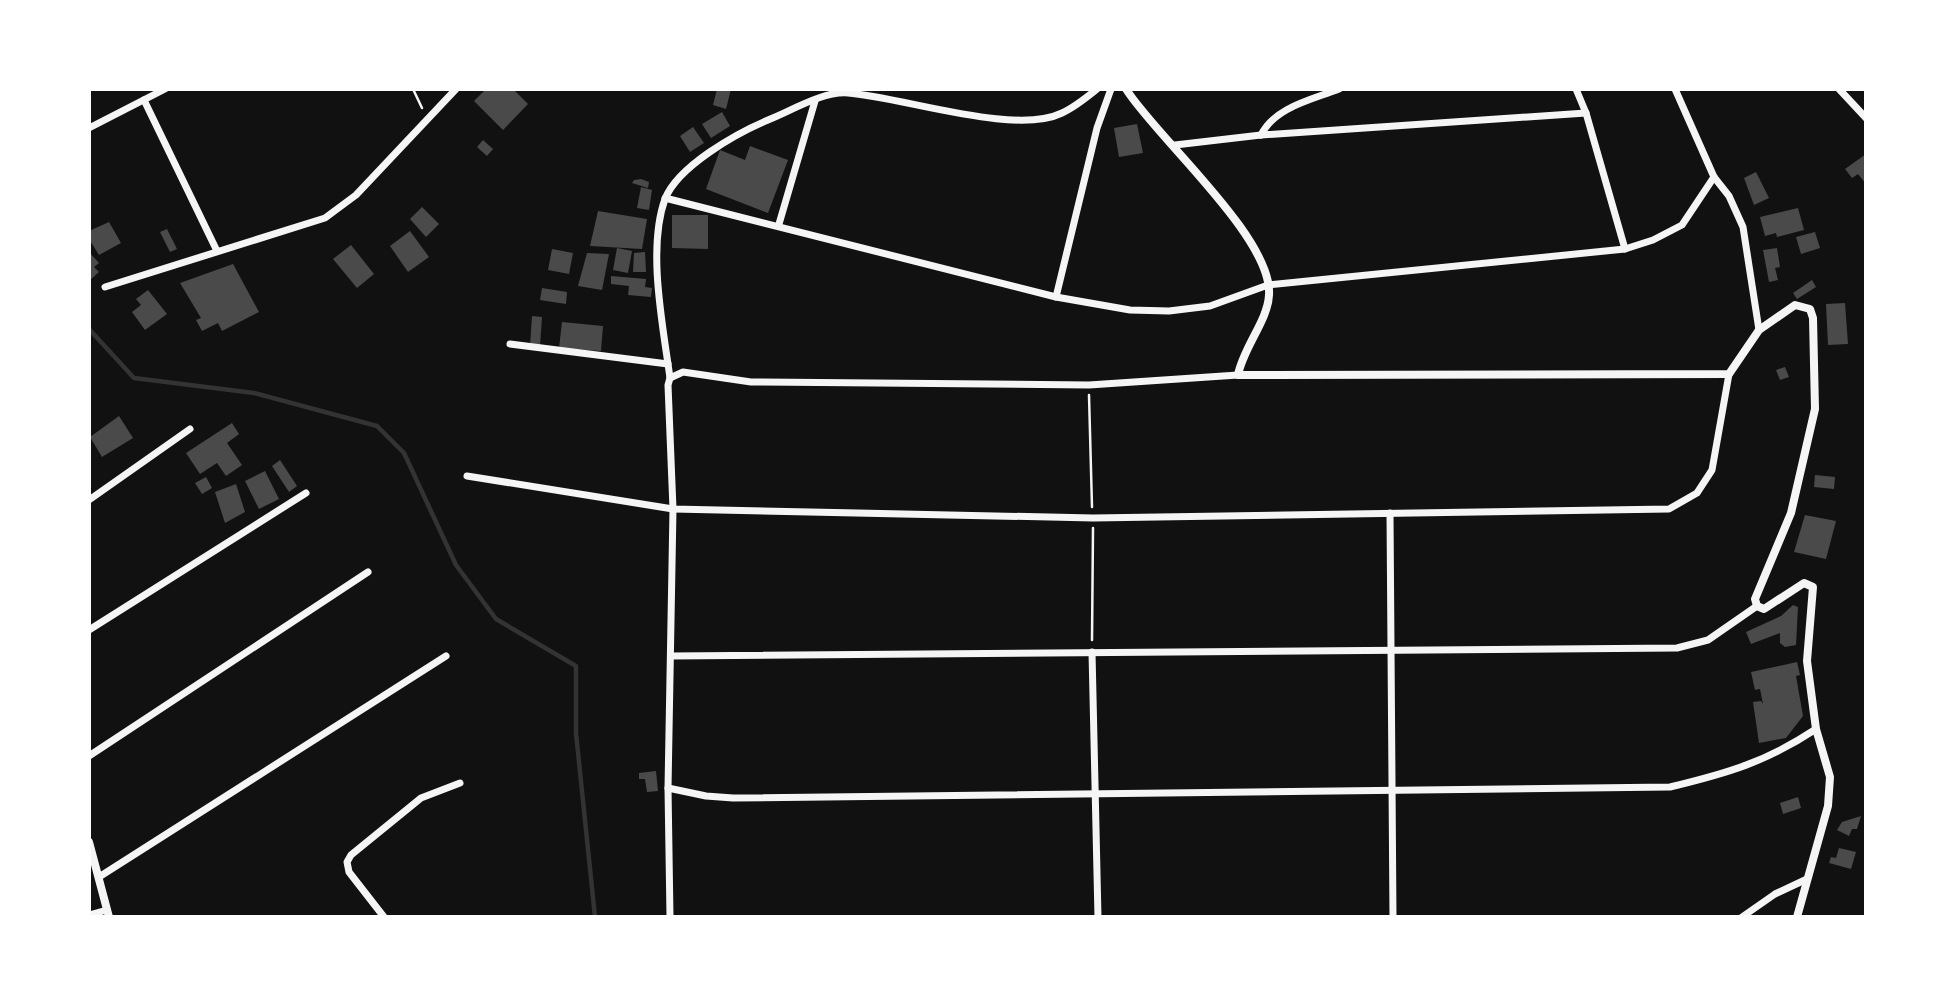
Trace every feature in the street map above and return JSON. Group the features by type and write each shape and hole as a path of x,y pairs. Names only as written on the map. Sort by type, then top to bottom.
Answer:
{"street":[{"path":"89,128 165,89"},
{"path":"105,287 326,218 356,195 456,89"},
{"path":"670,917 668,788 673,509 670,378 658,238 665,198 682,176 735,134 815,101 845,93 1009,120 1039,119 1060,114 1097,89"},
{"path":"1056,297 1097,128 1111,89"},
{"path":"1126,89 1228,212 1254,251 1269,285 1268,304 1245,349 1238,375"},
{"path":"1261,135 1268,120 1281,112 1339,89"},
{"path":"1576,89 1586,113 1625,249"},
{"path":"1675,89 1714,177 1729,196 1743,227 1759,330"},
{"path":"1839,89 1866,118"},
{"path":"144,100 217,251"},
{"path":"779,224 815,101"},
{"path":"1175,145 1261,135 1586,113"},
{"path":"665,198 779,224 1056,297 1130,310 1169,311 1210,306 1269,285 1625,249 1653,240 1682,225 1714,177"},
{"path":"467,476 673,509 1093,518 1669,509 1697,493 1712,470 1729,374 1759,330 1795,305 1803,305 1810,309 1813,318 1815,410 1791,513 1756,593 1756,606"},
{"path":"510,344 668,364"},
{"path":"670,378 683,372 751,382 1088,385 1238,375 1729,374"},
{"path":"89,500 190,429"},
{"path":"89,630 306,494"},
{"path":"1390,513 1393,917"},
{"path":"89,756 368,572"},
{"path":"671,656 1677,648 1708,640 1756,606 1769,608 1804,583 1813,587 1807,661 1816,729 1830,777 1828,806 1797,917"},
{"path":"1092,652 1098,917"},
{"path":"99,877 446,656"},
{"path":"668,788 706,796 733,798 1670,787 1738,771 1785,749 1816,729"},
{"path":"384,917 349,872 347,862 351,855 421,798 460,783"},
{"path":"89,842 108,913 89,915"},
{"path":"1741,917 1775,894 1807,879"}],"path":[{"path":"412,89 427,119"},
{"path":"1088,385 1093,518 1092,652"}],"building":[{"path":"486,89 513,89 528,104 503,130 474,101"},
{"path":"717,89 731,89 726,109 713,105"},
{"path":"722,112 730,126 711,138 702,124"},
{"path":"1137,124 1143,153 1119,157 1114,128"},
{"path":"693,127 704,143 690,152 680,136"},
{"path":"483,140 493,149 487,156 477,147"},
{"path":"750,146 788,160 768,213 706,189 720,150 745,160"},
{"path":"1866,154 1866,184 1858,174 1852,178 1845,169"},
{"path":"1756,172 1769,198 1754,205 1744,178"},
{"path":"641,179 649,182 648,188 632,183"},
{"path":"641,187 652,190 649,210 637,208"},
{"path":"422,207 439,224 426,237 410,219"},
{"path":"1798,208 1804,230 1777,237 1776,233 1765,236 1760,217"},
{"path":"598,211 647,219 642,249 590,246"},
{"path":"672,215 708,215 708,249 672,248"},
{"path":"109,222 121,243 99,255 89,239 89,231"},
{"path":"167,229 177,249 170,252 160,232"},
{"path":"410,231 429,257 408,272 390,246"},
{"path":"1815,232 1820,248 1801,254 1796,237"},
{"path":"351,245 374,274 357,288 333,259"},
{"path":"617,248 632,251 628,273 613,270"},
{"path":"1777,248 1780,267 1775,268 1778,280 1769,282 1763,250"},
{"path":"552,249 573,253 569,274 548,270"},
{"path":"89,252 99,263 94,267 99,272 89,281"},
{"path":"645,252 646,272 633,272 634,253"},
{"path":"587,253 609,254 602,290 578,286"},
{"path":"233,264 259,312 222,331 218,323 202,331 196,320 201,318 180,283"},
{"path":"611,276 646,279 645,287 652,288 651,297 628,295 629,286 611,284"},
{"path":"1812,280 1816,287 1797,299 1793,293"},
{"path":"542,288 567,292 566,304 540,300"},
{"path":"148,290 167,314 145,330 132,312 141,305 136,299"},
{"path":"1845,303 1848,344 1828,345 1826,304"},
{"path":"532,316 542,317 540,346 530,346"},
{"path":"562,322 603,326 601,351 559,348"},
{"path":"1785,367 1789,377 1780,380 1776,370"},
{"path":"119,416 133,438 102,457 90,437"},
{"path":"232,423 239,434 227,443 242,465 226,476 217,463 200,474 186,453"},
{"path":"280,460 297,486 289,492 272,466"},
{"path":"265,471 279,499 259,509 245,481"},
{"path":"1815,475 1835,477 1834,489 1814,487"},
{"path":"206,477 212,488 202,494 195,483"},
{"path":"236,484 245,512 225,523 215,492"},
{"path":"1805,515 1836,521 1826,559 1794,552"},
{"path":"1793,605 1798,607 1796,645 1785,647 1780,643 1780,633 1751,644 1746,632 1781,616"},
{"path":"1797,662 1800,675 1796,676 1803,716 1786,738 1759,743 1753,702 1761,701 1763,704 1760,689 1755,690 1751,672"},
{"path":"656,771 658,791 647,792 645,779 639,779 639,773"},
{"path":"1798,797 1801,808 1783,814 1780,803"},
{"path":"1861,816 1857,829 1852,829 1849,836 1837,830 1842,822"},
{"path":"1839,848 1856,852 1851,869 1829,863 1831,857 1836,858"}],"waterway":[{"path":"89,329 134,378 254,393 377,426 404,453 456,565 496,619 576,666 576,733 595,917"}]}
